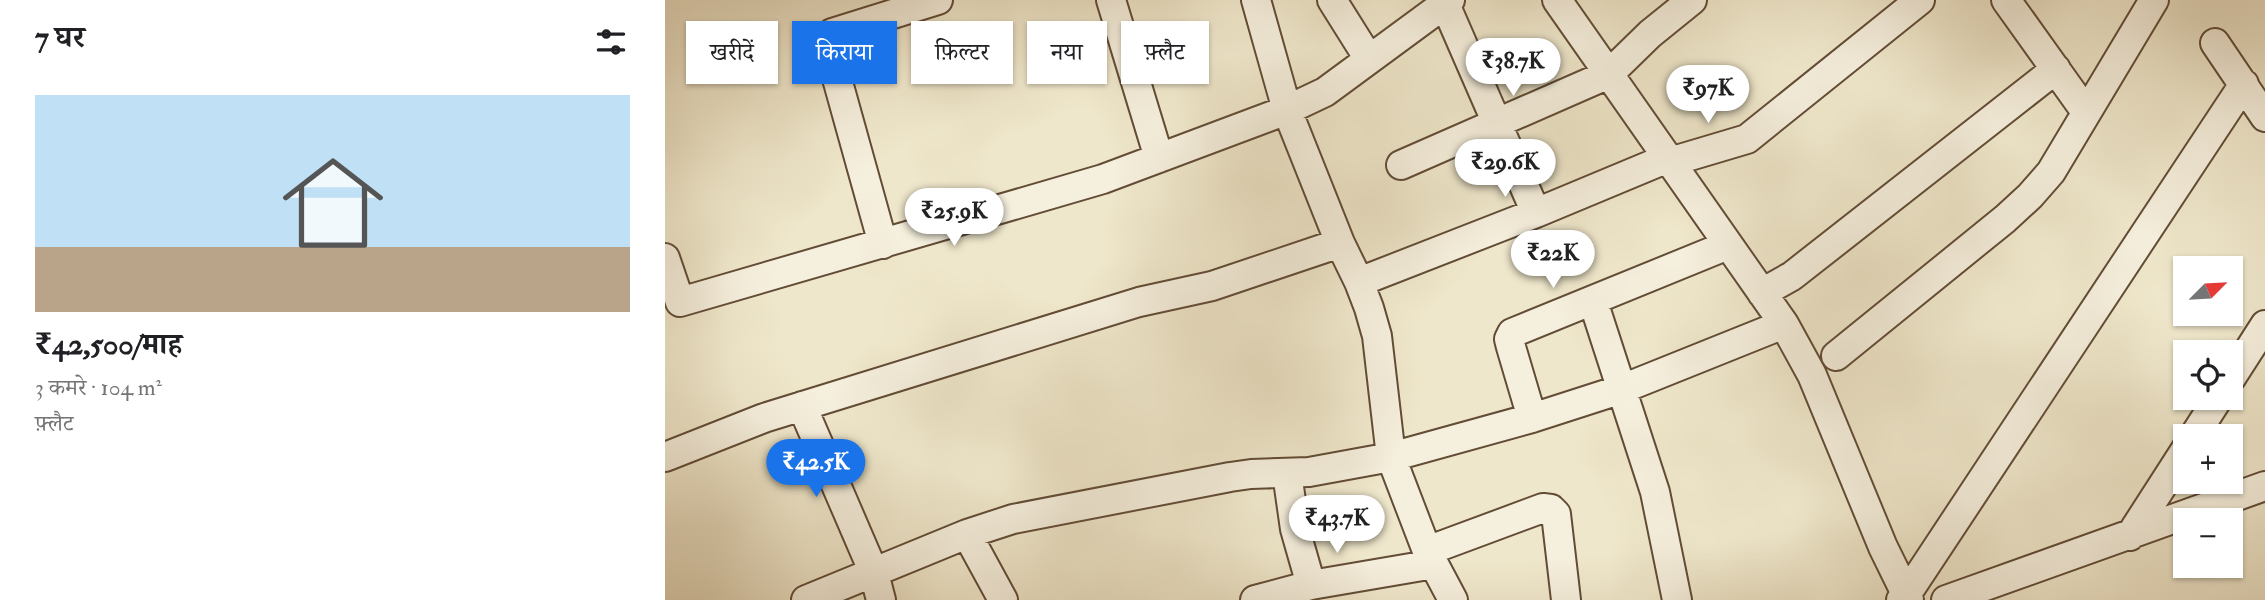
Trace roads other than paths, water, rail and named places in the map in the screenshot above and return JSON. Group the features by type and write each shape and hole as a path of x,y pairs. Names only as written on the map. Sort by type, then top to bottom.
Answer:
{"street":[{"path":"883,244 826,39 832,33 938,0"},
{"path":"1111,0 1159,158"},
{"path":"1257,0 1287,110 1340,243 1359,282 1377,336 1391,457 1431,557 1453,600"},
{"path":"1332,0 1369,59"},
{"path":"1557,0 1784,324 1812,375 1905,598"},
{"path":"1401,165 1609,74 1650,34 1692,0"},
{"path":"1668,158 1673,162 1747,139 1920,0"},
{"path":"2006,0 2086,112"},
{"path":"1836,356 2030,196 2051,172 2154,0"},
{"path":"665,258 672,305 1103,179 1287,110 1325,92 1448,2 1536,213"},
{"path":"2214,43 2265,117"},
{"path":"1762,293 1792,276 2056,69"},
{"path":"1905,598 2243,84"},
{"path":"1359,282 1668,158"},
{"path":"665,457 744,425 802,406 1139,302 1212,286 1340,243"},
{"path":"1532,418 1509,339 1512,333 1728,245"},
{"path":"1593,301 1655,492 1677,600"},
{"path":"806,600 967,534 1013,519 1230,477 1309,472 1391,457 1532,418 1622,389 1784,324"},
{"path":"2243,359 2265,325"},
{"path":"802,406 874,573 881,600"},
{"path":"2130,536 2173,469"},
{"path":"1287,473 1293,521 1311,585"},
{"path":"1946,600 2265,486"},
{"path":"1261,599 1311,585 1349,589 1543,508 1551,509 1556,514 1566,600"},
{"path":"967,534 1003,600"}]}
